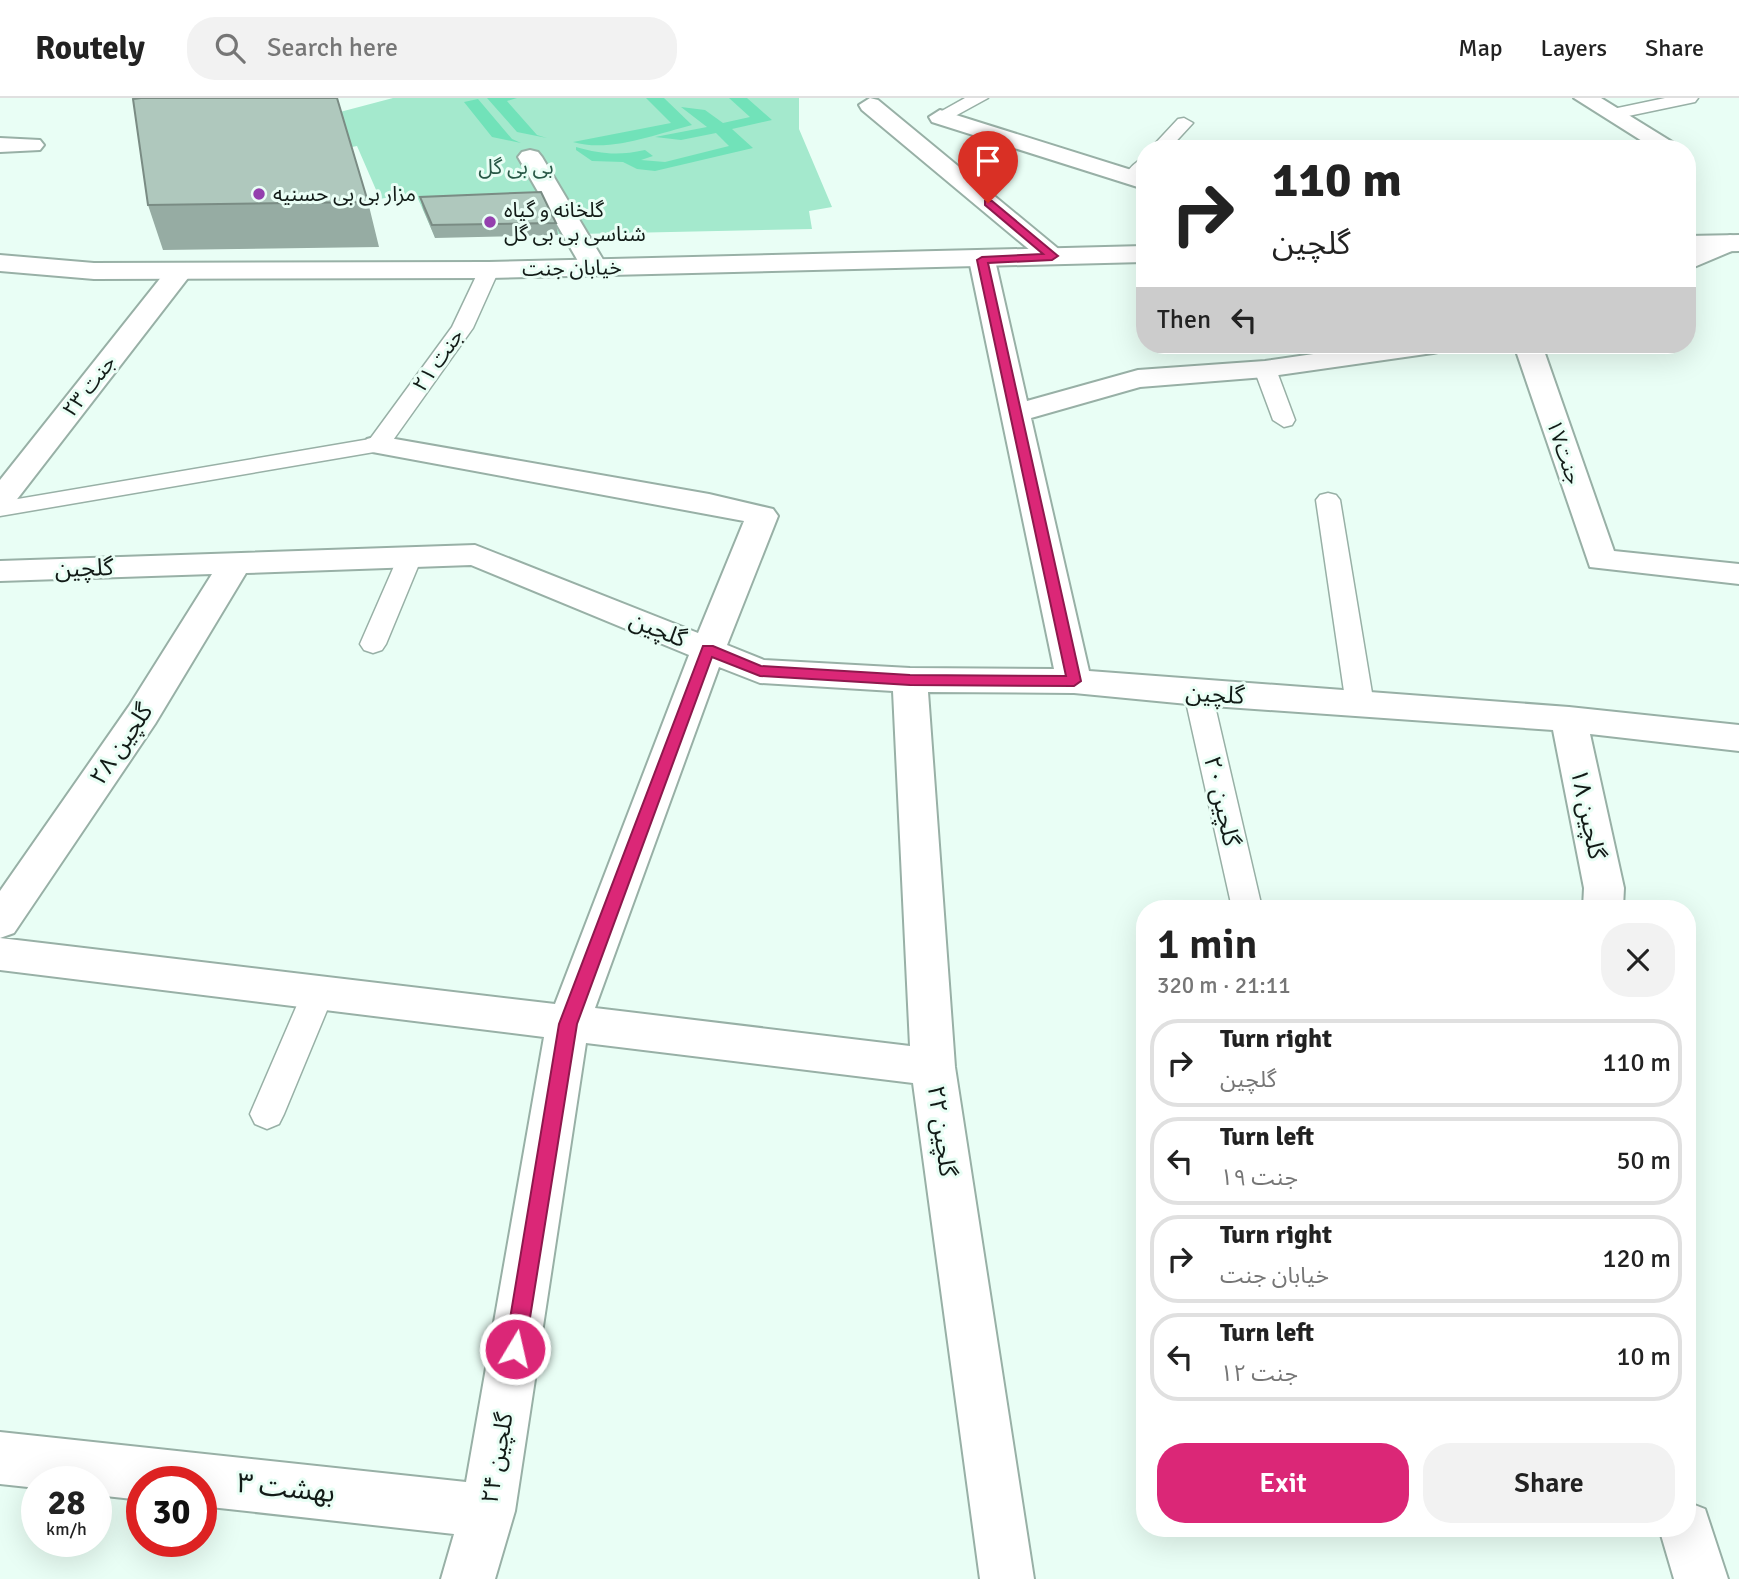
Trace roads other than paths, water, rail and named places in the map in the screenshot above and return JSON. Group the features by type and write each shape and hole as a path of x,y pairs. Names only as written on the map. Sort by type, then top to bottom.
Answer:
{"street":[{"path":"1586,98 1657,140"},
{"path":"870,105 1052,256"},
{"path":"940,117 1136,174"},
{"path":"0,145 32,145"},
{"path":"530,157 595,268"},
{"path":"1696,233 1736,249"},
{"path":"1696,245 1736,249"},
{"path":"1696,260 1736,249"},
{"name":"خیابان جنت","path":"0,263 94,271 489,270 1136,254"},
{"path":"982,260 1074,681"},
{"name":"جنت ۲۳","path":"0,500 179,272"},
{"path":"1015,413 1138,379 1265,369 1370,354"},
{"name":"جنت۱۷","path":"1531,354 1601,560 1739,575"},
{"name":"گلچین ۲۴","path":"378,445 709,503 762,516 708,650 568,1024 488,1511 468,1579"},
{"name":"گلچین","path":"0,571 475,555 760,671 910,680 1074,681 1198,693 1569,719 1739,738"},
{"name":"گلچین ۲۸","path":"0,922 142,715 236,562"},
{"name":"گلچین ۲۲","path":"910,680 933,1067 1007,1579"},
{"name":"گلچین ۱۸","path":"1569,719 1604,888 1604,900"},
{"path":"0,954 933,1067"},
{"name":"بهشت ۳","path":"0,1458 488,1511"},
{"path":"1689,1537 1702,1579"}],"lane":[{"path":"940,117 979,98"},
{"path":"1614,114 1689,98"},
{"path":"1167,140 1184,122"},
{"name":"جنت ۲۱","path":"378,445 462,328 489,270"},
{"path":"1265,369 1284,419"},
{"path":"0,509 378,445"},
{"path":"1328,500 1360,705"},
{"path":"373,645 410,557"},
{"name":"گلچین ۲۰","path":"1198,693 1245,900"},
{"path":"267,1114 319,991"}],"place":[{"name":"مزار بی بی حسنیه","path":"259,194"},
{"name":"گلخانه و گیاه شناسی بی بی گل","path":"490,222"}],"park label":[{"name":"بی بی گل","path":"516,167"}]}
